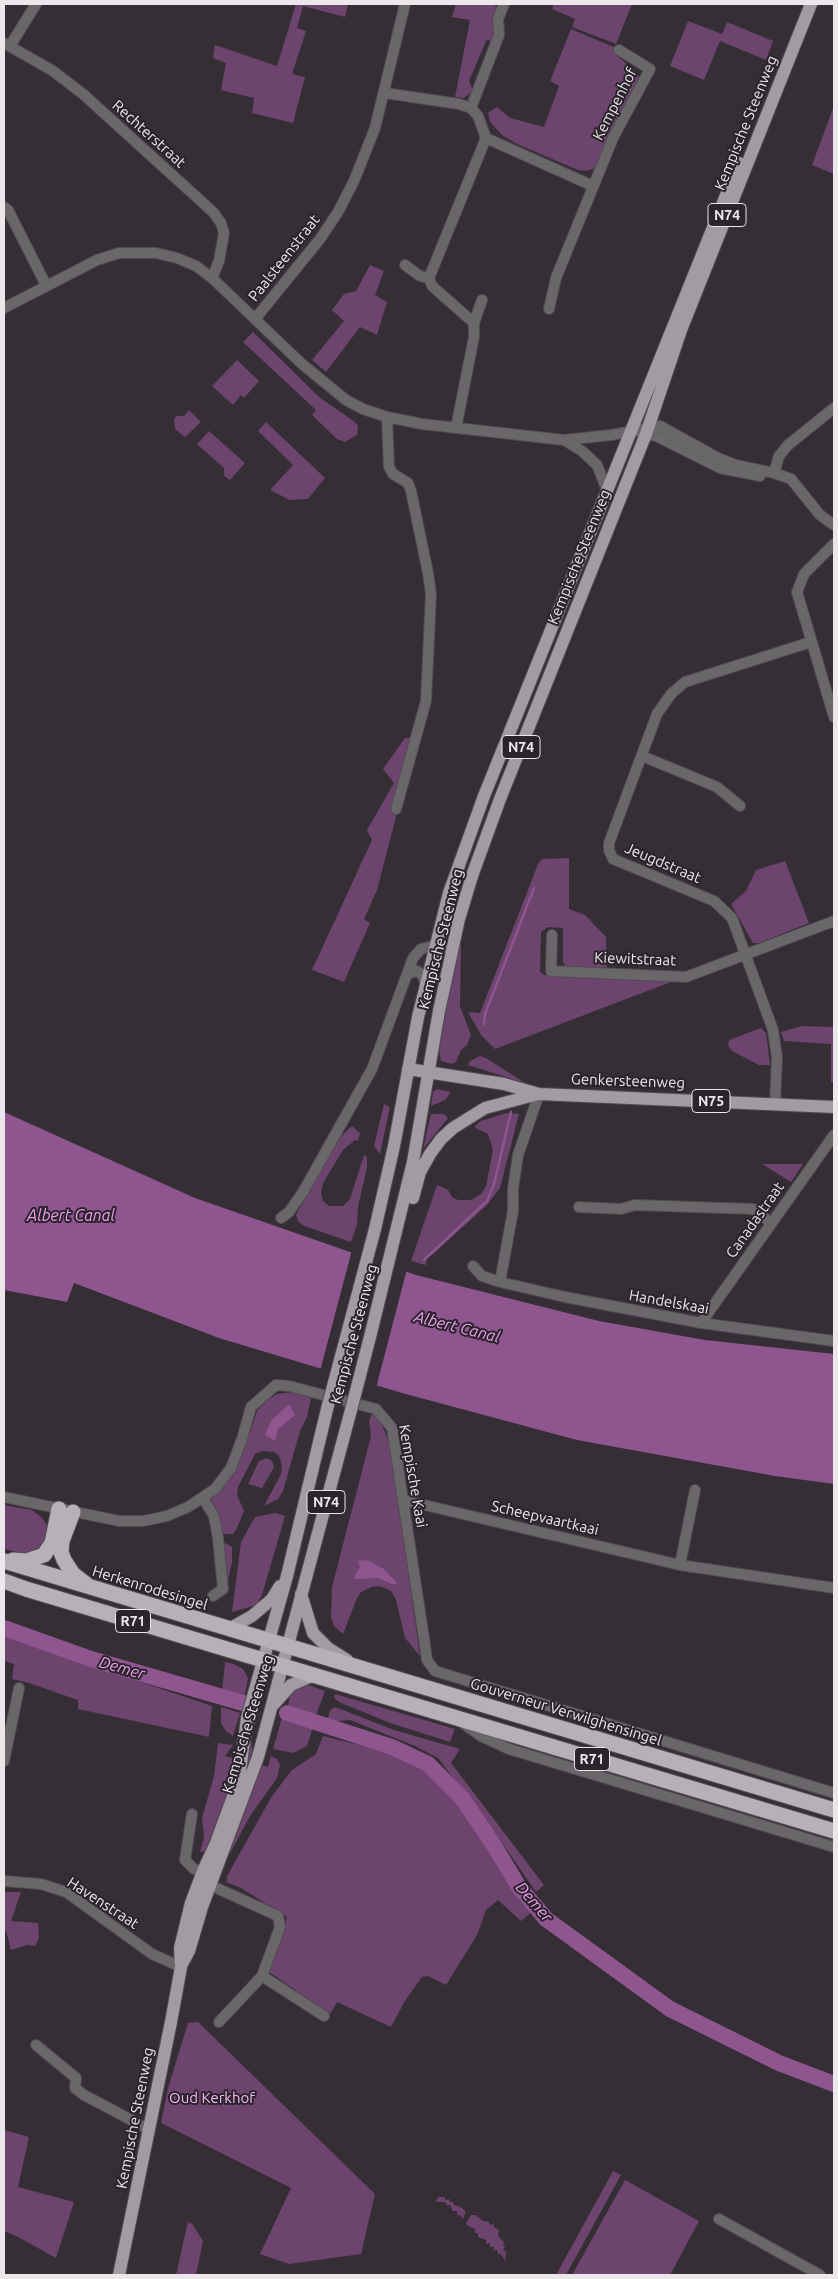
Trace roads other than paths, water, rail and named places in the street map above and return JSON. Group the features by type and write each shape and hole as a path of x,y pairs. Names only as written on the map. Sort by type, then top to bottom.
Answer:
{"highway":[{"path":"4,1561 26,1561 44,1555 52,1543 66,1511"},
{"path":"66,1511 61,1552 74,1574 94,1589"},
{"name":"Herkenrodesingel","path":"4,1561 288,1647"},
{"name":"R71","path":"4,1581 456,1719 830,1829"},
{"name":"Gouverneur Verwilghensingel","path":"288,1647 834,1810"}],"main road":[{"name":"Kempische Steenweg","path":"249,1762 248,1718 287,1576 328,1404 375,1229 394,1146 426,985 449,893 484,796 803,4"},
{"name":"Kempische Steenweg","path":"119,2275 150,2130 181,1966 189,1951 209,1877 249,1762 276,1698 301,1594 396,1234 413,1162 452,949 472,876 497,808 647,431 682,330 811,4"},
{"name":"Genkersteenweg","path":"408,1069 504,1084 540,1094 834,1106"},
{"name":"Genkersteenweg","path":"396,1234 411,1210 420,1172 441,1139 468,1118 485,1108 540,1094"},
{"path":"229,1629 252,1616 272,1599 287,1576"},
{"path":"301,1594 313,1633 328,1648 357,1667"},
{"path":"276,1698 291,1684 314,1675"}],"street":[{"path":"7,44 36,4"},
{"name":"Paalsteenstraat","path":"405,4 386,77 385,93 367,151 338,212 320,239 256,319 296,359 346,400 387,418 564,440 647,431 720,468 759,476 774,473"},
{"path":"471,108 499,34 498,18 504,4"},
{"name":"Rechterstraat","path":"7,44 53,71 83,94 221,222 224,233 219,261 212,278"},
{"name":"Kempenhof","path":"549,309 556,278 613,138 650,69 619,50"},
{"path":"385,93 459,104 471,108 478,116 486,138 429,278 432,286 474,323"},
{"path":"486,138 593,186"},
{"path":"4,207 8,210 46,285"},
{"path":"4,308 97,260 119,253 138,252 156,253 177,258 196,266 212,278 256,319"},
{"path":"405,265 420,276 429,278"},
{"path":"456,428 474,337 474,323 482,300"},
{"path":"834,408 788,445 779,456 774,473 791,480 820,515 834,525"},
{"path":"387,418 389,467 393,474 408,484 411,491 431,594 426,701 396,809"},
{"name":"Paalsteenstraat","path":"564,440 582,451 597,465 607,490"},
{"path":"834,544 804,574 796,592 834,717"},
{"name":"Jeugdstraat","path":"775,1104 777,1057 773,1030 732,918 714,901 613,859 608,850 608,843 657,714 671,694 685,682 811,642"},
{"path":"642,756 717,787 740,806"},
{"name":"Kiewitstraat","path":"552,935 551,971 686,977 746,956 834,921"},
{"path":"436,945 452,949"},
{"name":"Kempische Steenweg","path":"281,1218 289,1212 303,1192 372,1069 413,958 421,949 436,945"},
{"path":"407,974 417,970 422,974 426,985"},
{"path":"500,1282 513,1211 513,1189 518,1154 540,1094"},
{"name":"Canadastraat","path":"701,1323 834,1135"},
{"path":"580,1207 621,1209 635,1205 753,1209 771,1223"},
{"name":"Handelskaai","path":"473,1266 482,1276 564,1297 701,1323 834,1341"},
{"name":"Kempische Kaai","path":"4,1497 119,1521 143,1521 167,1516 203,1498 215,1489 231,1468 251,1407 276,1385 289,1386 376,1410 392,1428 424,1645"},
{"path":"680,1565 695,1490"},
{"path":"203,1498 214,1516 218,1538 223,1589 213,1596"},
{"name":"Scheepvaartkaai","path":"403,1500 680,1565 834,1588"},
{"name":"Gouverneur Verwilghensingel","path":"424,1645 430,1666 442,1674 834,1793"},
{"path":"4,1762 19,1688"},
{"path":"456,1719 480,1736 509,1749 834,1847"},
{"path":"192,1814 186,1860 194,1869 278,1916 280,1927 262,1976 218,2022"},
{"path":"804,1838 830,1829"},
{"name":"Havenstraat","path":"4,1881 41,1884 66,1892 152,1954 181,1966"},
{"path":"262,1976 324,2016"},
{"path":"36,2045 76,2078 75,2088 84,2095 150,2130"},
{"path":"719,2219 820,2275"}],"water":[{"name":"Albert Canal","path":"4,1112 195,1198 416,1275 599,1321 705,1340 834,1354 834,1484 775,1476 577,1440 402,1393 219,1338 74,1283 67,1302 4,1290"},
{"path":"289,1404 295,1415 278,1429 275,1441 265,1435 271,1421"},
{"path":"367,1560 384,1569 397,1583 394,1585 378,1578 355,1579 354,1577 360,1567 358,1561"}],"waterway":[{"path":"484,1024 485,1014 534,888"},
{"path":"424,1260 487,1201 494,1184 511,1112"},
{"name":"Demer","path":"4,1628 91,1659 243,1703"},
{"name":"Demer","path":"287,1713 392,1747 428,1764 462,1798 519,1887 546,1919 670,2009 779,2063 834,2084"}],"park label":[{"name":"Oud Kerkhof","path":"212,2098"}]}
